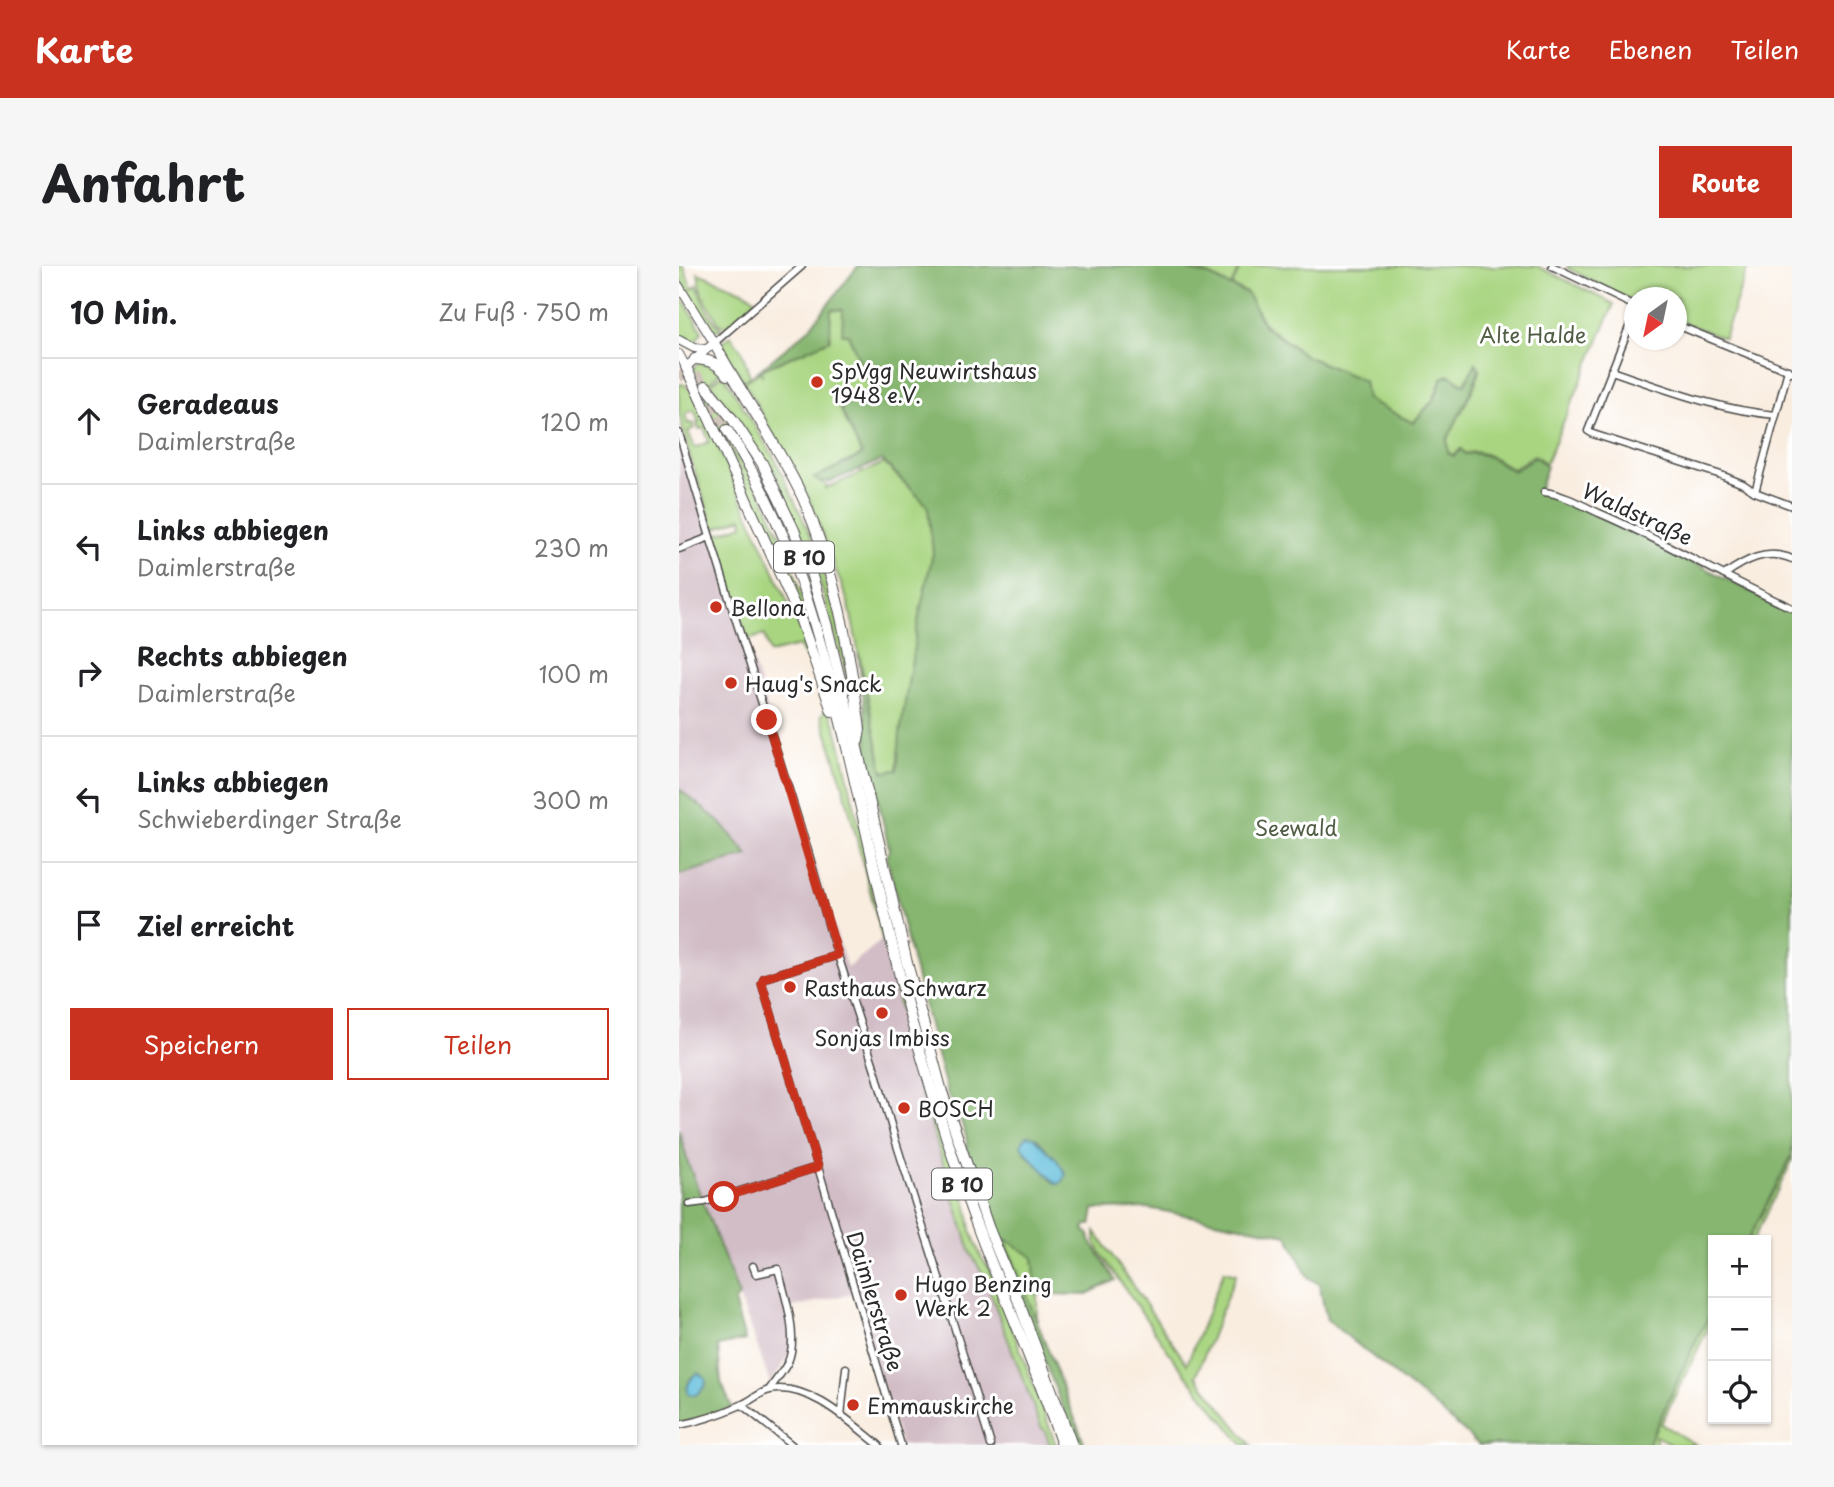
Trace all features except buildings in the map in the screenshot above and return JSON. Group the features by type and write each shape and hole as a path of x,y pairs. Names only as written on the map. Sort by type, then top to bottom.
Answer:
{"highway":[{"name":"B 10","path":"710,346 740,388 774,444 801,495 829,568 851,661 860,729 857,748"},
{"name":"B 10","path":"695,359 716,363 732,384 740,388"},
{"name":"B 10","path":"682,374 701,388 734,421 762,463 811,573 857,748 907,963 942,1092 989,1229 1072,1445"},
{"name":"B 10","path":"682,374 690,384 701,388 800,618 843,752 852,767"},
{"name":"B 10","path":"727,430 761,486 808,599 852,767 912,1022 933,1093 977,1226 1062,1445"}],"main road":[{"path":"679,286 710,346"},
{"path":"679,293 692,308"},
{"path":"679,340 688,346 710,346"},
{"path":"682,374 710,346"},
{"path":"679,354 682,374"}],"street":[{"path":"710,346 802,266"},
{"path":"1552,266 1624,301"},
{"path":"1687,329 1790,371 1755,492"},
{"path":"1624,339 1588,431 1721,475 1792,506"},
{"path":"1611,371 1711,405 1776,415"},
{"path":"679,433 991,1445"},
{"name":"Waldstraße","path":"1544,492 1609,517 1792,608"},
{"path":"679,548 710,537"},
{"path":"1724,575 1752,557 1768,554 1792,559"},
{"name":"Daimlerstraße","path":"838,955 764,978 762,984 901,1445"},
{"path":"689,1204 715,1199 818,1167"},
{"path":"679,1425 698,1422 742,1405 769,1390 788,1361 790,1320 778,1269 756,1274 753,1266"},
{"path":"841,1416 846,1368"},
{"path":"769,1390 800,1392 816,1399 879,1445"},
{"path":"742,1405 792,1445"}],"shaded area":[{"path":"679,433 714,535 847,968 883,939 908,1040 906,1043 971,1254 984,1276 1050,1445 901,1445 854,1293 789,1308 791,1353 770,1384 688,1163 679,1130 679,875 747,855 720,822 679,789"}],"green space":[{"path":"679,266 683,266 692,289 697,285 707,309 722,330 708,327 679,277"},
{"name":"Seewald","path":"858,266 1180,266 1209,275 1247,293 1264,326 1306,356 1364,381 1367,399 1413,423 1434,400 1442,378 1449,375 1464,385 1476,363 1479,369 1473,387 1447,440 1448,453 1454,456 1461,449 1465,454 1484,455 1513,471 1535,457 1547,466 1539,491 1608,519 1792,612 1792,1155 1751,1235 1708,1235 1708,1319 1648,1445 1479,1445 1327,1320 1319,1284 1308,1277 1287,1235 1148,1208 1094,1209 1091,1225 1086,1225 1084,1229 1115,1280 1085,1295 1037,1294 1033,1257 1005,1239 1085,1445 1077,1445 970,1164 966,1136 955,1104 948,1095 887,858 889,848 867,751 858,652 883,772 897,770 900,733 919,616 933,553 928,509 882,460 829,482 814,478 862,455 840,407 873,393 848,334 842,334 843,310 831,309 830,340 751,377 808,330","holes":["1035,1137 1056,1159 1053,1182 1028,1156 1021,1145"]},
{"path":"1182,266 1240,266 1231,286"},
{"name":"Alte Halde","path":"1241,266 1537,266 1614,304 1546,463 1534,455 1513,469 1478,452 1465,454 1461,449 1453,455 1448,452 1447,440 1474,387 1480,369 1476,363 1464,384 1449,375 1442,378 1433,400 1413,423 1367,399 1364,381 1306,356 1265,325 1247,293 1232,286"},
{"path":"1748,266 1724,338 1687,324 1687,287 1624,287 1624,297 1567,268"},
{"path":"698,273 745,292 756,300 727,327 720,325 702,295"},
{"path":"679,296 702,332 693,345 679,337"},
{"path":"831,309 844,310 843,334 848,334 874,393 840,408 862,455 814,478 828,486 824,489 884,463 926,504 930,514 933,553 919,616 897,770 883,772 849,605 808,496 744,382 760,372 763,376 761,370 829,340"},
{"path":"731,336 741,350 750,376 743,381 721,343"},
{"path":"700,362 721,371 702,390 730,425 720,433 694,376 694,367"},
{"path":"723,374 775,459 811,536 842,633 852,695 820,582 776,474 711,384"},
{"path":"679,385 691,389 700,407 807,644 810,664 799,646 770,653 764,635 747,640 715,535 743,525 742,518 714,529 679,413","holes":["694,410 699,429 704,428 709,442 695,448 688,431 695,428 693,423 688,424 685,414"]},
{"path":"722,432 761,493 787,550 824,662 791,584"},
{"path":"827,709 838,736 875,902 914,1042 967,1206 971,1230 981,1257 989,1268 1056,1445 1050,1445 1041,1427 984,1276 971,1254 906,1042 908,1040 844,789 821,715"},
{"path":"679,789 720,822 748,855 679,875"},
{"path":"679,1130 688,1163 739,1296 734,1302 745,1340 718,1346 721,1382 732,1408 679,1425","holes":["692,1377 706,1380 700,1392 687,1389"]},
{"path":"1792,1155 1792,1161 1755,1235 1751,1235"},
{"path":"1095,1231 1187,1364 1224,1271 1236,1274 1196,1376 1251,1445 1243,1445 1175,1361 1100,1252 1095,1241"},
{"path":"1004,1237 1033,1257 1037,1323"},
{"path":"1708,1319 1708,1328 1661,1424 1696,1445 1672,1445 1656,1436 1656,1445 1648,1445"}],"water":[{"path":"1026,1136 1034,1137 1056,1159 1066,1174 1063,1181 1058,1184 1054,1182 1029,1156 1021,1145"},
{"path":"697,1373 706,1380 705,1386 696,1395 690,1395 689,1384"}],"tunnel":[{"path":"686,363 706,386"},
{"path":"679,371 708,403 727,430"}],"place":[{"name":"SpVgg Neuwirtshaus 1948 e.V.","path":"817,382"},
{"name":"Bellona","path":"716,607"},
{"name":"Haug's Snack","path":"731,683"},
{"name":"Rasthaus Schwarz","path":"790,987"},
{"name":"Sonjas Imbiss","path":"882,1013"},
{"name":"BOSCH","path":"904,1108"},
{"name":"Hugo Benzing Werk 2","path":"901,1295"},
{"name":"Emmauskirche","path":"853,1405"}],"route":[{"path":"724,1197 818,1167 762,984 764,978 838,955 767,720"}]}
